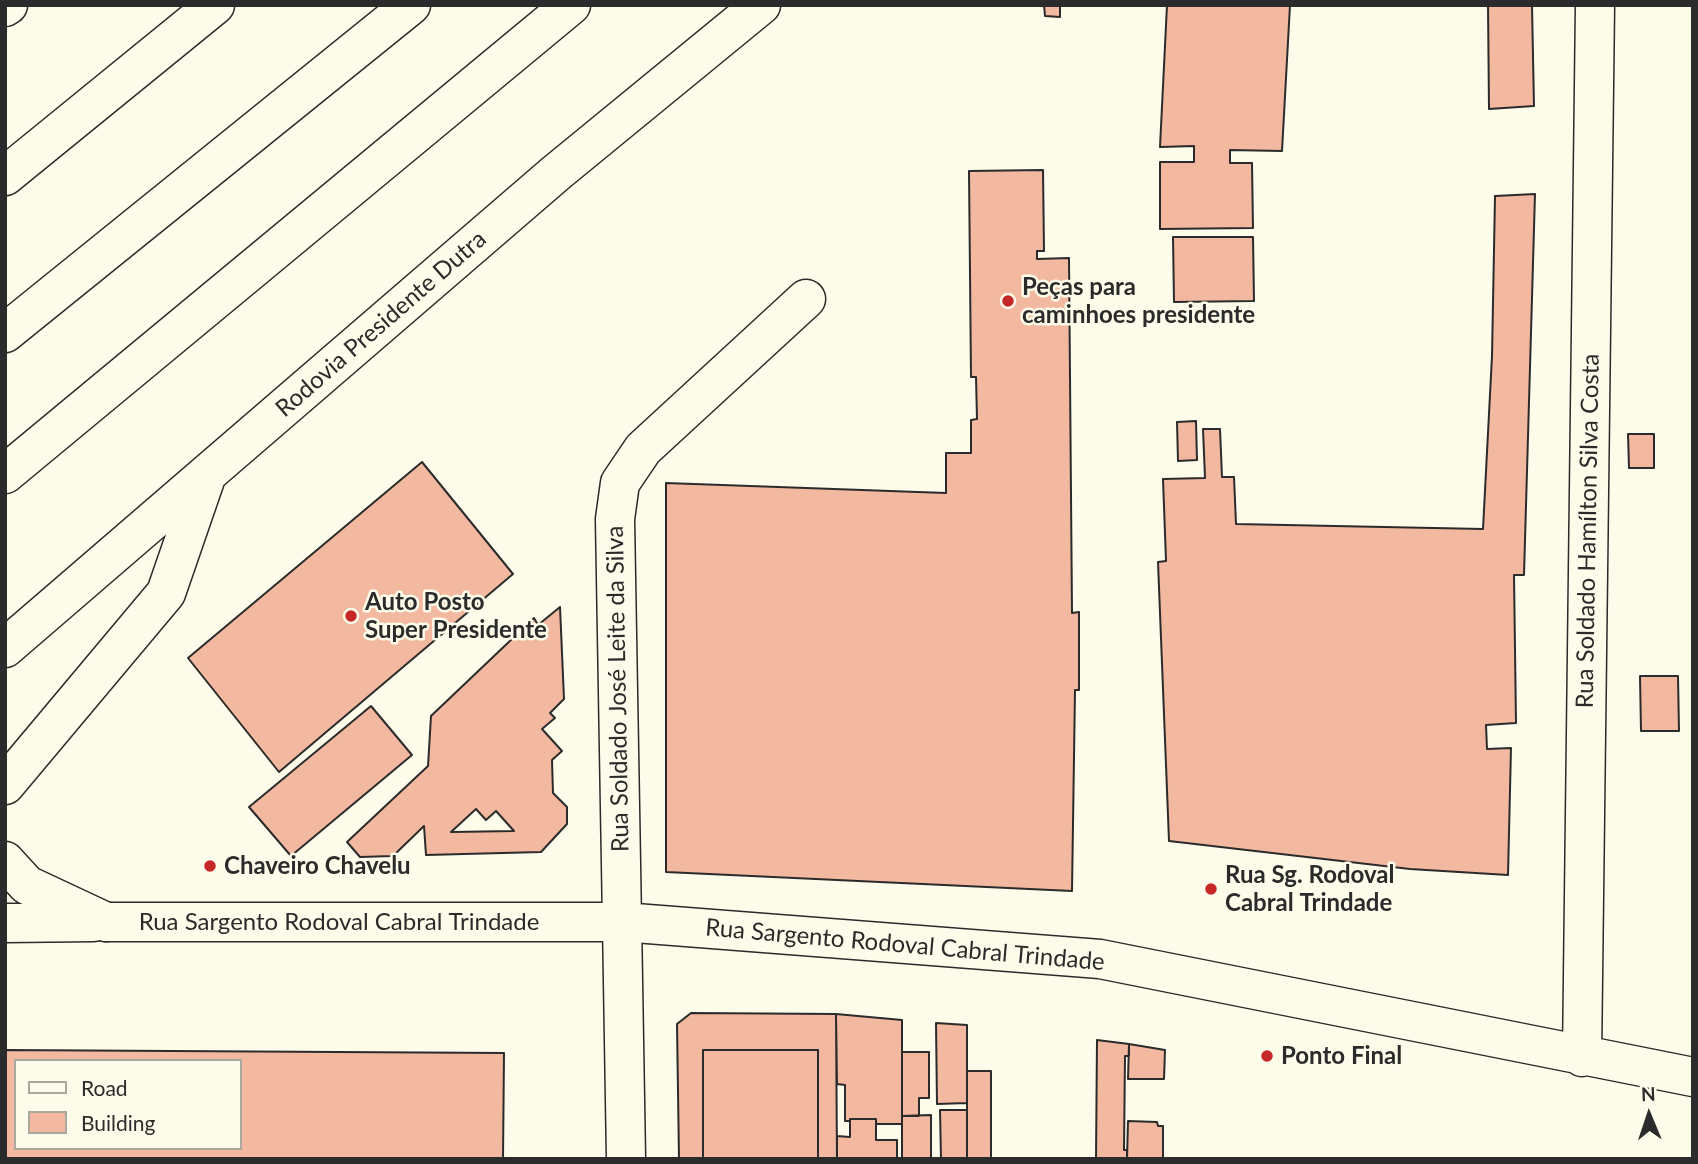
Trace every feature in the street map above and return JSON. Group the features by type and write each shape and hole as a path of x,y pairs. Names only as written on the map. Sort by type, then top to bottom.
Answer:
{"main road":[{"path":"5,176 215,5"},
{"path":"5,333 411,5"},
{"path":"5,474 571,5"},
{"name":"Rodovia Presidente Dutra","path":"5,648 556,173 761,5"},
{"name":"Rua Soldado Hamílton Silva Costa","path":"1582,1057 1595,5"},
{"name":"Rua Soldado José Leite da Silva","path":"626,1159 615,519 620,483 643,449 806,299"},
{"path":"5,785 166,593 209,471"},
{"path":"5,861 27,886 106,922"},
{"name":"Rua Sargento Rodoval Cabral Trindade","path":"5,923 622,922 1100,959 1693,1077"}],"building":[{"path":"1044,5 1060,5 1060,17 1045,16"},
{"path":"1167,5 1290,5 1282,151 1230,150 1230,163 1252,163 1253,228 1160,229 1160,162 1194,162 1194,146 1160,147"},
{"path":"1488,5 1532,5 1534,106 1489,109"},
{"path":"1043,170 1044,251 1037,251 1037,259 1069,258 1072,613 1079,612 1072,891 666,872 666,483 946,493 946,453 971,453 971,420 977,419 976,377 971,377 969,171"},
{"path":"1535,194 1524,575 1514,575 1516,723 1486,725 1487,749 1511,748 1508,875 1410,869 1169,841 1158,562 1166,561 1163,479 1205,478 1203,429 1220,429 1222,477 1234,477 1236,524 1483,529 1492,356 1495,196"},
{"path":"1173,237 1253,237 1254,301 1174,302"},
{"path":"1196,421 1197,460 1178,461 1177,422"},
{"path":"1628,434 1654,434 1654,468 1629,468"},
{"name":"Auto Posto Super Presidente","path":"422,462 513,574 279,772 188,658"},
{"path":"560,607 564,699 550,713 555,718 542,729 562,751 552,760 553,793 567,807 567,824 541,852 426,855 424,826 393,856 360,857 347,842 428,766 431,716 534,618 538,625","holes":["476,809 486,820 496,811 514,831 451,832"]},
{"path":"1640,676 1678,676 1679,731 1641,731"},
{"path":"371,706 412,755 291,856 249,807"},
{"path":"691,1013 836,1014 837,1159 818,1159 818,1050 703,1050 703,1159 679,1159 677,1024"},
{"path":"836,1014 902,1020 902,1124 876,1124 876,1119 845,1121 845,1085 837,1084"},
{"path":"936,1023 967,1025 967,1103 937,1104"},
{"path":"1097,1040 1129,1044 1129,1056 1125,1056 1124,1150 1127,1150 1127,1159 1096,1159"},
{"path":"1129,1044 1165,1050 1164,1079 1128,1079"},
{"path":"5,1050 504,1053 503,1159 5,1159"},
{"path":"703,1050 818,1050 818,1159 703,1159"},
{"path":"902,1052 929,1052 929,1098 919,1098 919,1116 902,1116"},
{"path":"967,1071 991,1071 991,1159 967,1159"},
{"path":"940,1110 967,1110 967,1159 941,1159"},
{"path":"931,1115 931,1159 902,1159 902,1116"},
{"path":"850,1119 876,1119 876,1140 897,1140 897,1159 837,1159 837,1136 850,1137"},
{"path":"1128,1121 1157,1122 1158,1126 1163,1126 1163,1159 1127,1159"}],"place":[{"name":"Peças para caminhoes presidente","path":"1008,301"},
{"name":"Auto Posto Super Presidente","path":"351,616"},
{"name":"Chaveiro Chavelu","path":"210,866"},
{"name":"Rua Sg. Rodoval Cabral Trindade","path":"1211,889"},
{"name":"Ponto Final","path":"1267,1056"}]}
